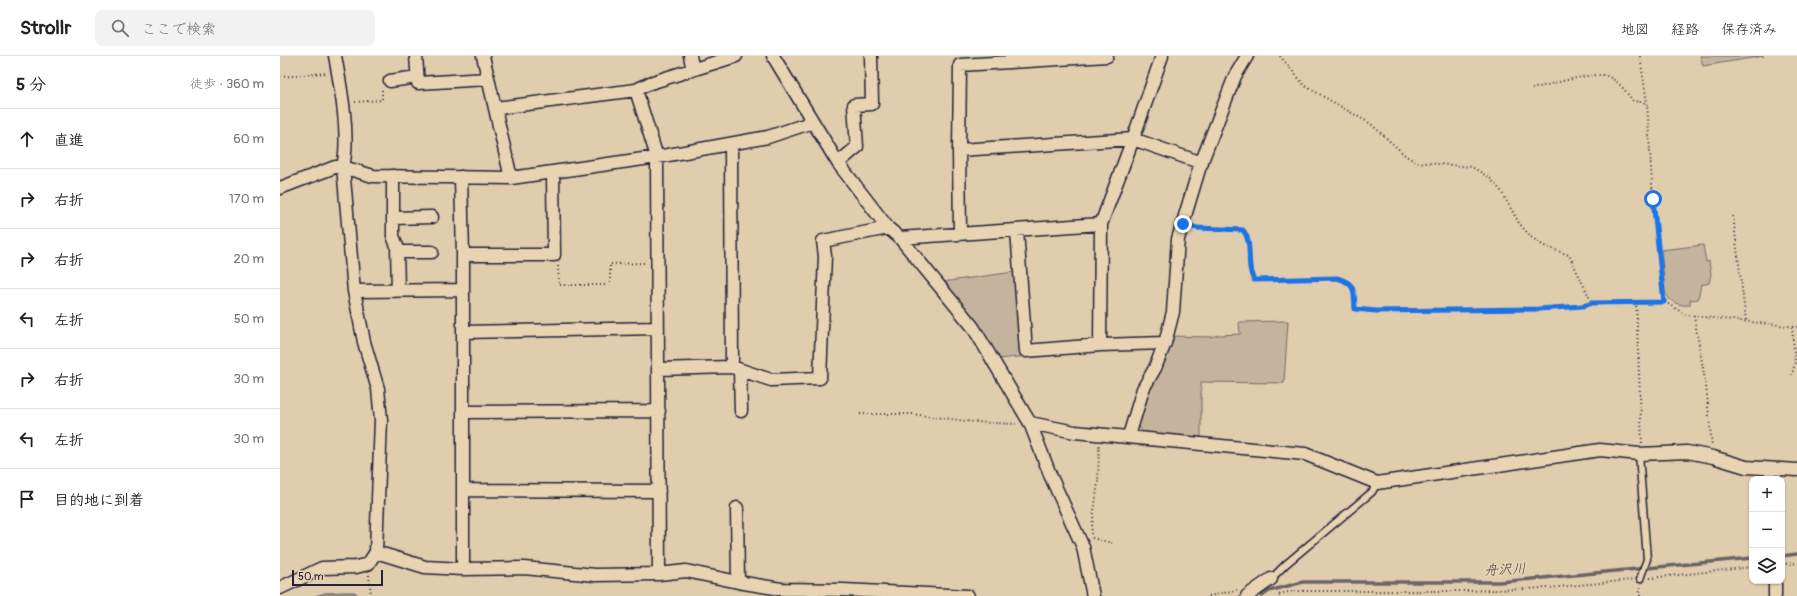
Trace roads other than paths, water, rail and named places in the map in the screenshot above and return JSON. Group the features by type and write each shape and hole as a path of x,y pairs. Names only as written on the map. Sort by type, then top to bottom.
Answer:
{"street":[{"path":"280,588 322,568 356,567 368,564 376,552 381,420 378,389 364,342 354,291 343,167 346,152 346,141 335,56"},
{"path":"416,56 418,83 488,79"},
{"path":"483,56 511,178"},
{"path":"690,56 693,70"},
{"path":"496,108 636,90 650,83 736,56"},
{"path":"773,56 838,164 888,228 900,238 973,327 1030,423 1051,477 1083,547 1093,596"},
{"path":"838,164 857,147 854,105 872,104 871,56"},
{"path":"960,233 960,65 995,60 1106,56"},
{"path":"1100,345 1101,224 1162,56"},
{"path":"1129,436 1142,389 1155,368 1165,343 1173,312 1178,239 1202,163 1235,76 1247,56"},
{"path":"389,85 418,77"},
{"path":"636,90 657,157 659,574"},
{"path":"280,188 335,167 343,167 373,176 511,178 553,173 657,157 768,137 813,122"},
{"path":"959,150 1133,139 1202,163"},
{"path":"731,144 736,369 741,411"},
{"path":"463,255 554,254 553,173"},
{"path":"393,176 393,236 397,246 398,291"},
{"path":"461,177 463,255 463,569"},
{"path":"393,218 432,217"},
{"path":"900,238 1101,224"},
{"path":"658,369 736,369 770,380 820,378 825,256 823,241 888,228"},
{"path":"1017,231 1026,351 1100,345 1165,343"},
{"path":"397,252 432,252"},
{"path":"354,291 463,290"},
{"path":"463,332 658,328"},
{"path":"463,412 659,411"},
{"path":"1030,423 1075,432 1305,454 1377,483 1600,450 1641,454 1687,452 1713,457 1774,474 1797,470"},
{"path":"463,490 659,491"},
{"path":"737,508 738,582"},
{"path":"376,552 425,567 463,569 524,568 595,575 659,574 686,571 781,589 843,590 968,596"},
{"path":"1247,596 1272,579"},
{"path":"1775,584 1776,596"}],"lane":[{"path":"1640,579 1647,559 1641,454"},
{"path":"1272,579 1286,564 1372,492 1377,483"}],"waterway":[{"name":"舟沢川","path":"1785,556 1797,554"},
{"name":"舟沢川","path":"1262,596 1269,591 1303,582 1500,582 1749,558"}]}
